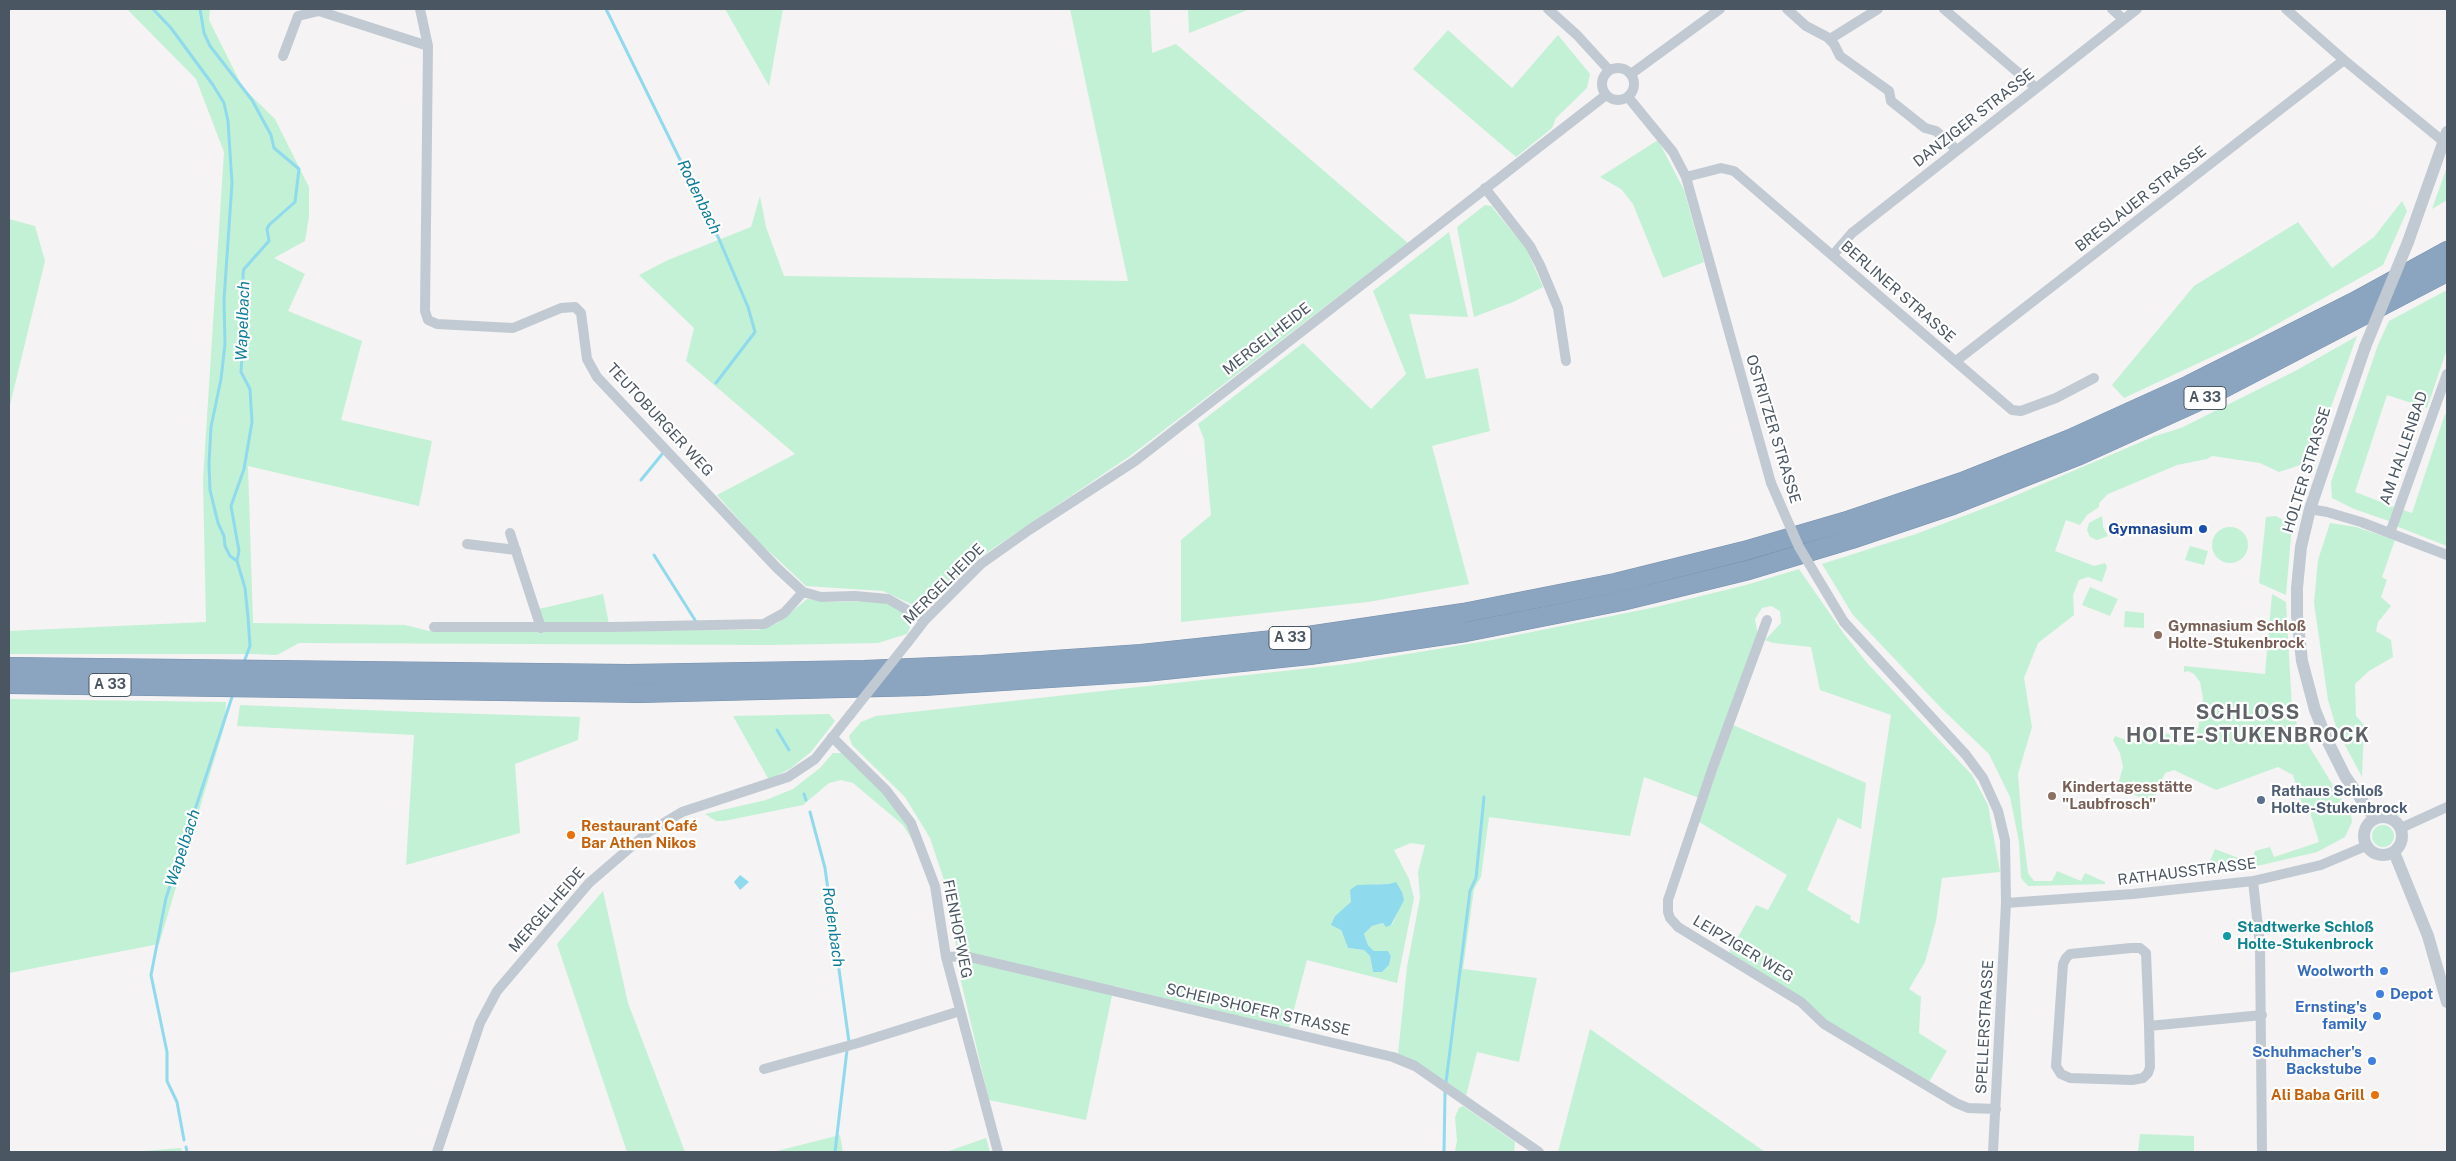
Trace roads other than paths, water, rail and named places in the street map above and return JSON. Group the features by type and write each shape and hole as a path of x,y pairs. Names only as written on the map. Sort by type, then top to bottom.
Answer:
{"highway":[{"name":"A 33","path":"9,684 210,678 275,670 629,674 982,665 1140,654 1301,637 1463,613 1615,583 1744,551 1850,520 1962,482 2070,439 2189,385 2354,302 2447,251"},
{"name":"A 33","path":"9,667 210,678 260,688 640,692 933,686 1146,672 1310,655 1466,632 1622,601 1749,570 1852,539 1953,504 2080,455 2199,401 2447,272"}],"street":[{"name":"TEUTOBURGER WEG","path":"420,9 428,46 424,311 428,320 437,324 513,328 561,308 575,307 581,313 587,359 597,377 777,568 803,592"},
{"path":"1548,9 1577,35 1609,70"},
{"path":"1631,74 1720,9"},
{"path":"1786,9 1806,26 1830,40 1840,56 1870,80 1879,83 1889,91 1891,101 1924,128 1936,131 1957,150"},
{"path":"1830,40 1878,9"},
{"path":"1944,9 2036,88"},
{"path":"2112,9 2123,19"},
{"name":"DANZIGER STRASSE","path":"1833,256 1852,233 2137,9"},
{"path":"2286,9 2344,60 2446,137"},
{"path":"283,56 298,16 320,10 428,46"},
{"name":"BRESLAUER STRASSE","path":"1956,362 2344,60"},
{"path":"1618,67 1631,74 1633,88 1628,97 1614,100 1606,95 1602,82 1609,70 1618,67"},
{"name":"MERGELHEIDE","path":"437,1152 480,1023 497,991 589,883 646,833 682,812 788,778 815,759 925,620 981,564 1028,530 1135,461 1606,95"},
{"name":"OSTRITZER STRASSE","path":"1628,97 1673,152 1686,177 1771,483 1799,547 1844,622 1966,755 1983,778 1998,811 2005,840 2006,903"},
{"name":"HOLTER STRASSE","path":"2374,819 2345,776 2328,742 2315,710 2302,662 2297,588 2301,547 2310,509 2365,347 2408,242 2446,137"},
{"name":"BERLINER STRASSE","path":"1686,177 1721,168 1734,172 2012,410 2021,411 2056,398 2094,378"},
{"path":"1485,188 1530,246 1540,265 1558,308 1566,361"},
{"name":"AM HALLENBAD","path":"2390,533 2447,374"},
{"path":"2310,509 2328,512 2447,555"},
{"path":"510,533 541,628"},
{"path":"467,544 516,550"},
{"path":"434,626 541,628 764,624 784,614 803,592 821,597 856,596 888,599 925,620"},
{"name":"LEIPZIGER WEG","path":"1767,620 1712,768 1668,900 1670,918 1678,927 1801,1002 1824,1024 1948,1098 1968,1108 1996,1109"},
{"name":"FIENHOFWEG","path":"832,737 886,790 911,823 935,886 946,958 998,1152"},
{"path":"2401,828 2447,807"},
{"path":"2389,818 2401,828 2402,841 2394,852 2379,855 2372,852 2366,846 2364,834 2366,828 2374,819 2389,818"},
{"name":"RATHAUSSTRASSE","path":"2006,903 2133,894 2253,881 2321,865 2366,846"},
{"path":"2394,852 2428,936 2447,1002"},
{"path":"2253,881 2260,945 2262,1152"},
{"name":"SPELLERSTRASSE","path":"1993,1152 2006,903"},
{"path":"2140,948 2146,953 2149,1026 2150,1067 2148,1073 2143,1078 2132,1080 2070,1078 2061,1074 2056,1066 2062,972 2066,958 2070,954 2140,948"},
{"name":"SCHEIPSHOFER STRASSE","path":"946,958 965,956 1394,1057 1415,1066 1540,1152"},
{"path":"764,1068 858,1043 960,1011"},
{"path":"2149,1026 2262,1015"}],"water":[{"path":"740,875 749,882 740,890 734,882"},
{"path":"1396,882 1404,900 1391,925 1386,927 1383,923 1372,926 1364,934 1368,945 1374,951 1388,951 1391,956 1389,965 1382,972 1373,972 1370,956 1364,950 1348,948 1341,930 1331,925 1335,916 1351,902 1350,890 1357,885"}],"waterway":[{"name":"Wapelbach","path":"153,9 171,28 213,85 224,103 228,121 232,183 224,300 225,344 221,379 211,427 209,463 210,490 218,523 224,536 225,546 230,556 237,561"},
{"name":"Wapelbach","path":"200,9 204,33 210,46 252,100 271,135 274,148 299,169 295,202 269,225 267,229 269,241 244,269 243,274 244,326 241,372 250,389 252,422 244,469 231,506 239,551 237,561 245,588 248,617 250,646 244,662"},
{"name":"Rodenbach","path":"606,9 719,239 748,307 755,332 716,383"},
{"name":"Rodenbach","path":"641,480 663,453"},
{"name":"Rodenbach","path":"654,555 695,620"},
{"name":"Wapelbach","path":"184,1140 177,1102 167,1081 167,1052 151,975 166,898 233,694"},
{"name":"Rodenbach","path":"777,730 789,750"},
{"name":"Rodenbach","path":"804,794 806,800"},
{"path":"1446,1082 1470,891 1476,878 1484,797"},
{"name":"Rodenbach","path":"810,812 825,868 849,1042"},
{"name":"Rodenbach","path":"835,1152 847,1050"},
{"path":"1444,1152 1445,1092"},
{"name":"Wapelbach","path":"186,1147 187,1152"}],"place":[{"name":"Gymnasium","path":"2203,529"},
{"name":"Gymnasium Schloß Holte-Stukenbrock","path":"2158,635"},
{"name":"Kindertagesstätte \"Laubfrosch\"","path":"2052,796"},
{"name":"Rathaus Schloß Holte-Stukenbrock","path":"2261,800"},
{"name":"Restaurant Café Bar Athen Nikos","path":"571,835"},
{"name":"Stadtwerke Schloß Holte-Stukenbrock","path":"2227,936"},
{"name":"Woolworth","path":"2384,971"},
{"name":"Depot","path":"2380,994"},
{"name":"Ernsting's family","path":"2377,1016"},
{"name":"Schuhmacher's Backstube","path":"2372,1061"},
{"name":"Ali Baba Grill","path":"2375,1095"}],"district":[{"name":"SCHLOSS HOLTE-STUKENBROCK","path":"2248,724"}]}
